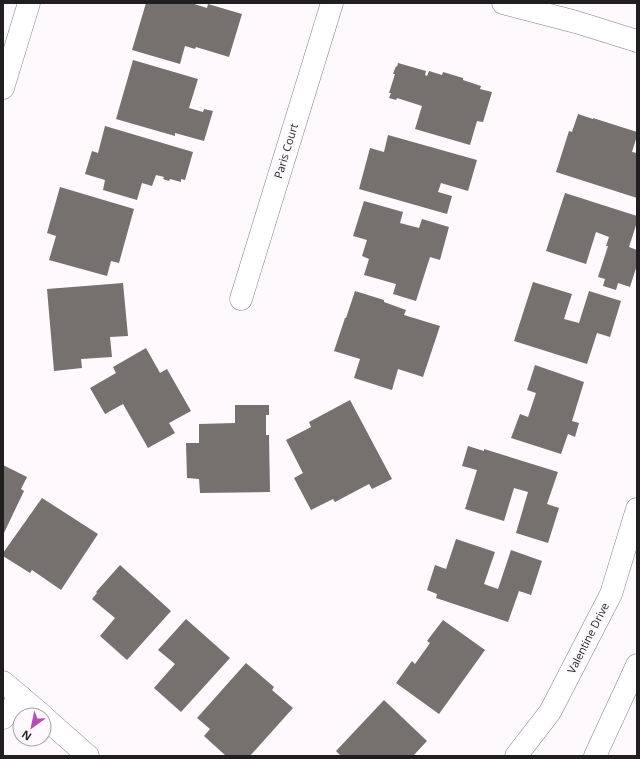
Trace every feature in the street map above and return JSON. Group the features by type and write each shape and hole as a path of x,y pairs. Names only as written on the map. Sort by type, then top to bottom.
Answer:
{"street":[{"path":"3,88 29,3"},
{"name":"Paris Court","path":"241,299 332,3"},
{"path":"502,3 576,22 637,41"},
{"name":"Valentine Drive","path":"516,756 550,712 611,594 637,509"},
{"path":"595,756 637,664"},
{"path":"3,682 33,707"},
{"path":"3,718 21,697"},
{"path":"52,724 88,756"}],"building":[{"path":"146,3 191,3 207,8 208,4 242,14 229,57 196,47 195,49 185,46 180,64 132,50"},
{"path":"133,60 198,79 189,108 203,112 204,109 213,111 204,141 175,133 175,136 116,119"},
{"path":"398,63 426,71 425,75 427,76 429,71 442,75 443,72 463,78 463,80 481,86 480,89 492,92 483,122 477,121 470,145 415,129 422,106 397,98 396,100 389,98 391,93 389,93 395,74 393,74"},
{"path":"578,114 637,132 632,152 637,153 637,198 556,172 569,131 572,132"},
{"path":"105,126 193,152 185,180 181,179 181,182 170,179 169,181 163,179 164,177 156,175 152,186 142,183 137,200 103,190 105,180 85,174 92,151 98,153"},
{"path":"388,135 477,160 468,191 441,183 438,192 452,196 447,214 359,189 370,148 384,152"},
{"path":"60,187 134,209 119,263 111,261 107,276 49,260 56,236 47,233"},
{"path":"565,193 637,216 637,222 629,247 637,250 637,265 630,287 618,283 616,290 603,286 605,279 598,277 608,246 606,246 609,237 596,232 586,264 546,251"},
{"path":"364,201 403,212 400,223 419,228 422,219 449,227 440,260 430,257 416,301 393,294 396,284 364,275 369,259 362,256 367,240 353,236"},
{"path":"533,282 572,294 564,319 579,323 589,291 621,301 610,337 597,333 587,364 514,341"},
{"path":"123,283 128,336 110,337 112,357 81,359 82,368 54,371 47,289"},
{"path":"355,291 384,300 384,302 406,310 404,315 440,326 423,377 398,369 392,390 354,378 360,359 334,351"},
{"path":"146,348 160,373 167,369 191,411 169,423 175,433 148,448 123,404 105,414 90,388 116,373 113,367"},
{"path":"535,365 584,382 572,421 579,423 575,437 568,434 561,454 511,438 520,414 528,417 536,393 527,390"},
{"path":"350,400 392,479 372,489 369,484 335,502 333,499 311,510 294,478 303,473 286,440 311,427 309,422"},
{"path":"235,405 269,405 269,415 266,415 266,435 269,435 270,492 200,493 199,479 187,478 186,443 199,443 199,424 235,423"},
{"path":"468,446 484,451 484,449 558,472 547,504 559,508 548,543 516,533 528,492 514,488 504,521 465,509 477,470 462,466"},
{"path":"3,465 27,477 21,489 24,491 3,535"},
{"path":"42,498 98,534 61,590 32,570 30,573 3,556 3,553"},
{"path":"456,539 495,552 484,584 498,589 511,550 542,561 531,595 519,591 508,622 436,598 437,594 427,590 435,565 446,569"},
{"path":"120,565 171,611 127,660 100,636 115,618 92,599 97,593 96,592"},
{"path":"186,619 230,658 181,712 154,688 175,664 158,650"},
{"path":"443,620 485,650 439,714 396,683 412,661 415,664 430,643 427,641"},
{"path":"246,663 274,687 272,690 293,708 250,756 226,756 204,736 210,729 197,718"},
{"path":"384,700 427,741 413,756 341,756 336,751"}]}
